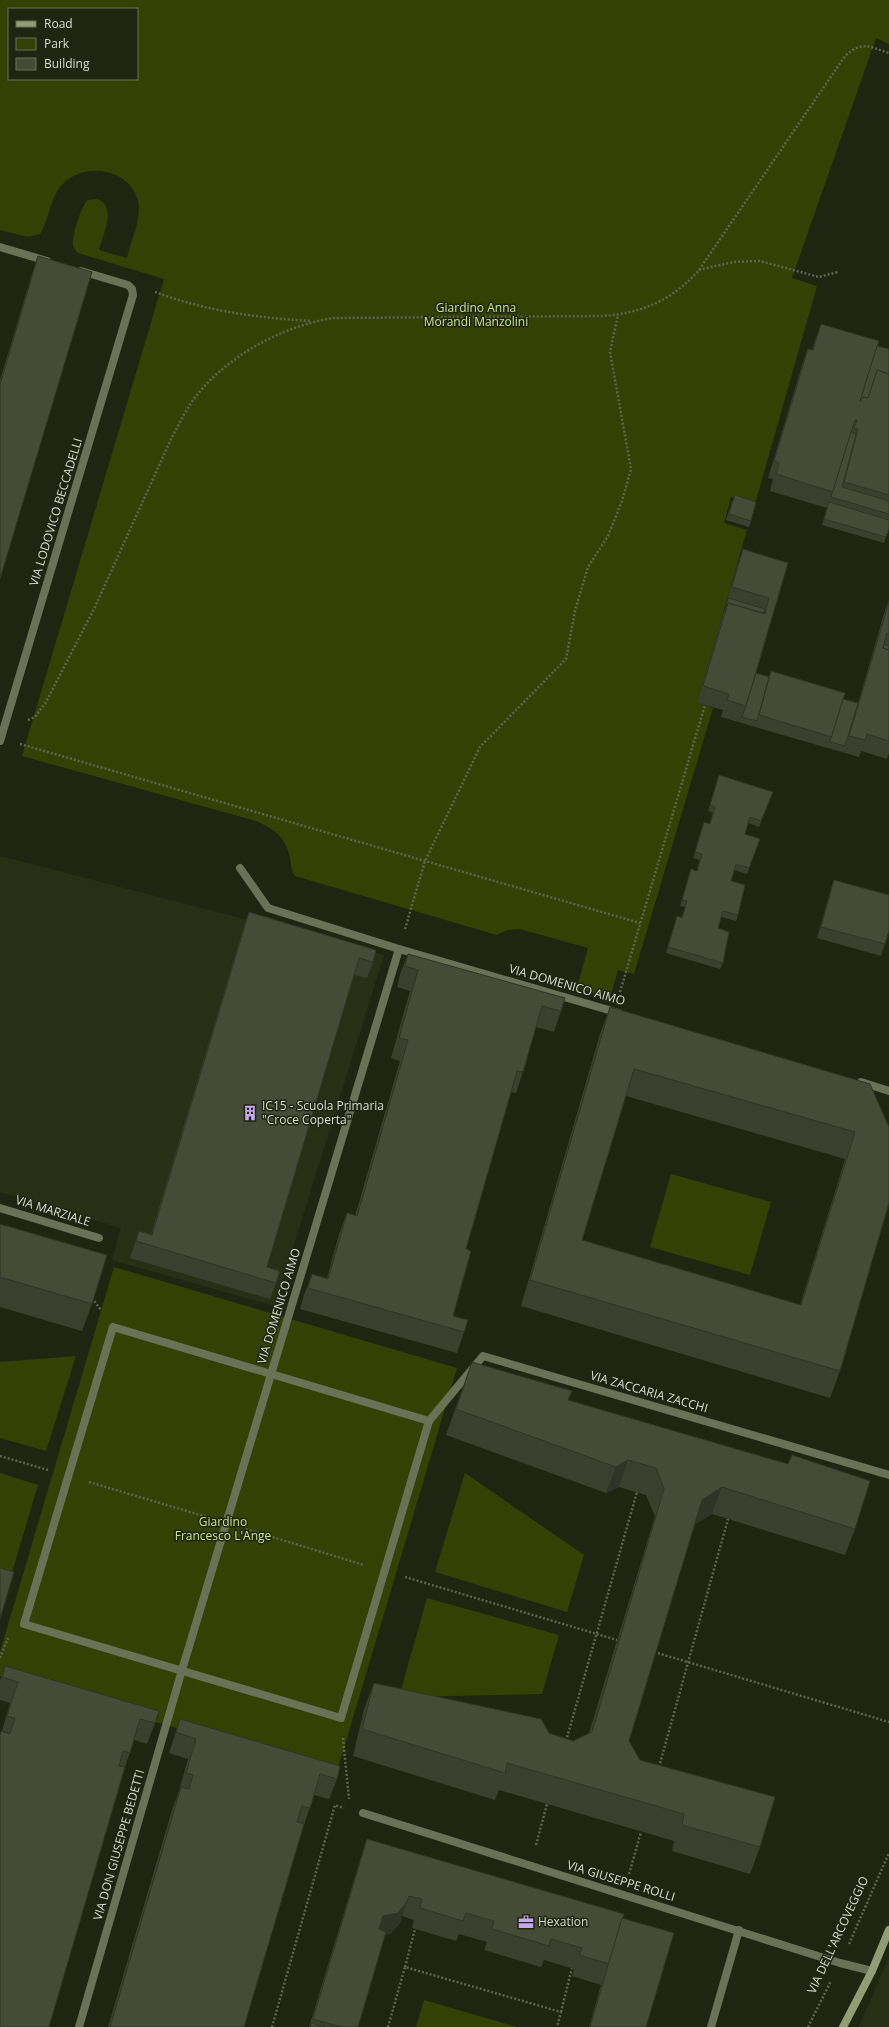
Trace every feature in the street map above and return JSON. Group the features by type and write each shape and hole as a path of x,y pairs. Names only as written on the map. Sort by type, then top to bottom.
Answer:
{"street":[{"path":"0,247 52,262"},
{"name":"VIA LODOVICO BECCADELLI","path":"0,739 133,295 132,289 128,285 75,269"},
{"name":"VIA DOMENICO AIMO","path":"240,868 268,908 399,949 630,1016"},
{"name":"VIA DOMENICO AIMO","path":"182,1670 399,949"},
{"path":"851,1080 889,1091"},
{"name":"VIA MARZIALE","path":"0,1208 99,1238"},
{"path":"113,1327 272,1373 429,1421 341,1718 24,1624 113,1327"},
{"name":"VIA ZACCARIA ZACCHI","path":"429,1421 483,1356 889,1475"},
{"name":"VIA DON GIUSEPPE BEDETTI","path":"79,2027 182,1670"},
{"name":"VIA GIUSEPPE ROLLI","path":"364,1813 840,1963 872,1971"},
{"path":"711,2027 739,1930"},
{"path":"843,2027 872,1971 889,1930"}],"path":[{"path":"155,292 219,311 285,320 314,321 354,318 618,315 655,304 672,295 688,283 699,270 845,56 860,46 866,45 889,53"},
{"path":"699,270 733,262 760,261 819,277 838,272"},
{"path":"399,949 425,861 480,747 566,659 575,611 588,567 608,536 632,469 610,352 618,315"},
{"path":"5,723 26,721 35,717 46,702 95,607 172,437 197,395 225,367 244,354 292,328 314,321"},
{"path":"614,1011 705,705"},
{"path":"0,739 640,923"},
{"path":"88,1292 92,1297"},
{"path":"0,1456 617,1640"},
{"path":"565,1744 637,1492"},
{"path":"658,1770 728,1519"},
{"path":"654,1652 889,1722"},
{"path":"341,1718 350,1809"},
{"path":"531,1865 547,1804"},
{"path":"272,2027 335,1805 364,1813"},
{"path":"624,1894 641,1832"},
{"name":"VIA DELL'ARCOVEGGIO","path":"808,2027 840,1963 889,1853"},
{"path":"388,2027 415,1929"},
{"path":"405,1967 561,2012"},
{"path":"556,2027 572,1968"}],"shaded area":[{"path":"0,856 384,955 275,1306 112,1260 121,1228 0,1192"},
{"path":"889,1957 889,2027 859,2027"}],"green space":[{"name":"Giardino Anna Morandi Manzolini","path":"0,0 889,0 889,44 876,38 792,278 817,286 755,504 731,497 724,523 747,530 697,703 713,708 634,974 618,970 610,998 577,988 588,948 520,929 507,930 497,935 295,876 286,844 274,831 256,821 22,756 164,279 78,253 74,249 74,235 85,203 88,200 98,199 104,203 108,215 99,250 127,258 139,215 138,201 133,190 126,182 107,172 85,172 74,176 65,182 56,193 40,234 28,237 0,230"},
{"path":"671,1174 771,1202 750,1275 650,1247"},
{"name":"Giardino Francesco L'Ange","path":"114,1267 457,1368 336,1775 0,1676 0,1652"},
{"path":"76,1356 46,1451 0,1438 0,1362"},
{"path":"0,1473 38,1485 7,1589 0,1586"},
{"path":"465,1473 584,1555 567,1612 435,1572"},
{"path":"427,1598 559,1635 542,1694 399,1697"},
{"path":"424,2000 517,2027 416,2027"}],"building":[{"path":"38,256 92,272 0,579 0,385"},
{"path":"821,324 879,341 860,402 863,397 868,398 877,370 889,374 889,495 844,482 858,429 854,428 857,420 855,420 833,492 776,474 779,463 774,461 808,349 813,350"},
{"path":"877,346 889,349 889,374 877,370 868,398 863,397 860,401"},
{"path":"851,432 856,434 842,487 889,501 889,514 831,497"},
{"path":"735,495 756,502 751,521 729,514"},
{"path":"829,502 889,520 889,528 886,537 824,519"},
{"path":"743,549 788,563 746,706 727,700 729,694 703,686 728,603 765,614 769,598 732,587"},
{"path":"728,598 765,609 764,613 728,603 724,613"},
{"path":"889,602 889,634 887,633 883,648 889,650 889,741 867,734 865,740 849,736"},
{"path":"884,644 889,646 889,650 883,648"},
{"path":"771,671 845,693 832,737 759,715"},
{"path":"756,673 769,677 757,721 742,717"},
{"path":"843,699 858,703 845,746 830,742"},
{"path":"719,775 773,792 761,821 750,817 745,834 760,839 749,868 736,864 731,881 745,885 738,915 723,911 718,928 729,932 723,963 668,947 677,916 682,918 687,901 682,900 691,869 697,871 702,854 695,852 704,822 710,824 715,807 710,805"},
{"path":"834,880 889,895 889,931 885,944 821,927"},
{"name":"IC15 - Scuola Primaria \"Croce Coperta\"","path":"249,912 376,950 373,962 359,958 267,1267 280,1271 276,1283 136,1241 139,1231 152,1235"},
{"path":"408,954 565,998 561,1011 542,1006 523,1072 517,1071 466,1249 471,1251 453,1316 468,1320 464,1332 308,1288 312,1274 328,1279 347,1213 357,1216 408,1040 399,1038 418,970 405,966"},
{"path":"610,1007 870,1084 889,1127 889,1203 840,1371 530,1280","holes":["634,1069 855,1132 801,1305 582,1240"]},
{"path":"0,1224 107,1255 92,1304 0,1277"},
{"path":"472,1362 572,1391 568,1400 788,1464 792,1455 870,1481 855,1529 722,1487 702,1500 629,1741 640,1760 775,1797 760,1847 682,1825 684,1814 507,1763 505,1773 362,1729 374,1683 541,1719 549,1733 573,1741 592,1732 664,1489 656,1468 628,1460 616,1467 456,1409"},
{"path":"0,1568 14,1572 0,1619"},
{"path":"5,1666 159,1711 155,1723 140,1719 130,1753 123,1751 119,1766 125,1767 49,2027 0,2027 0,1734 1,1731 10,1734 15,1718 7,1716 18,1682 2,1677"},
{"path":"180,1719 340,1766 337,1779 320,1774 310,1808 302,1806 297,1822 304,1824 244,2027 110,2027 181,1787 189,1789 193,1775 186,1773 196,1739 176,1732"},
{"path":"367,1839 624,1914 609,1964 579,1955 582,1948 551,1939 549,1946 492,1929 494,1921 466,1913 463,1921 420,1908 422,1899 409,1896 407,1902 398,1913 383,1916 379,1929 386,1932 358,2027 341,2027 313,2019"},
{"path":"622,1918 674,1933 646,2027 590,2027"},
{"path":"311,2023 325,2027 310,2027"}],"place":[{"name":"IC15 - Scuola Primaria \"Croce Coperta\"","path":"250,1113"},
{"name":"Hexation","path":"526,1922"}]}
